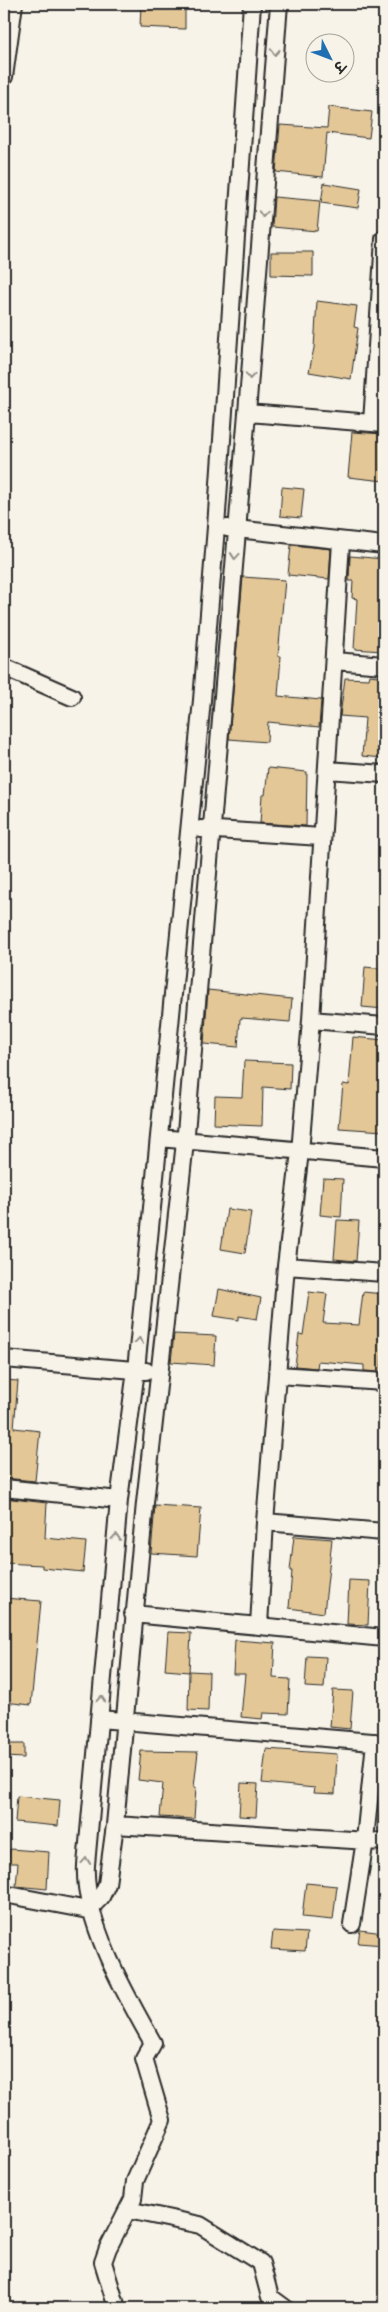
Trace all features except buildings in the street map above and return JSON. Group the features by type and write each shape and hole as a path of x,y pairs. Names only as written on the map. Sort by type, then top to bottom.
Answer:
{"street":[{"path":"4,77 14,4"},
{"path":"117,2308 103,2262 108,2248 134,2199 134,2181 162,2120 144,2059 153,2043 122,1988 90,1909 85,1871 119,1500 136,1370 159,1138 216,527 252,4"},
{"path":"4,1894 88,1910 101,1897 107,1884 158,1372 185,1141 238,530 279,4"},
{"path":"247,413 378,424 384,239"},
{"path":"216,527 384,546"},
{"path":"259,1625 264,1522 286,1266 300,1152 311,1020 341,542"},
{"path":"334,661 384,666"},
{"path":"4,668 72,697"},
{"path":"327,770 384,774"},
{"path":"188,828 321,837"},
{"path":"311,1020 384,1026"},
{"path":"159,1138 384,1158"},
{"path":"286,1266 384,1272"},
{"path":"4,1359 158,1372"},
{"path":"278,1375 384,1382"},
{"path":"4,1488 119,1500"},
{"path":"264,1522 384,1532"},
{"path":"133,1614 384,1638"},
{"path":"99,1719 380,1742 352,1924"},
{"path":"114,1825 384,1842"},
{"path":"128,2210 200,2225 261,2263 270,2297 285,2308"}]}
